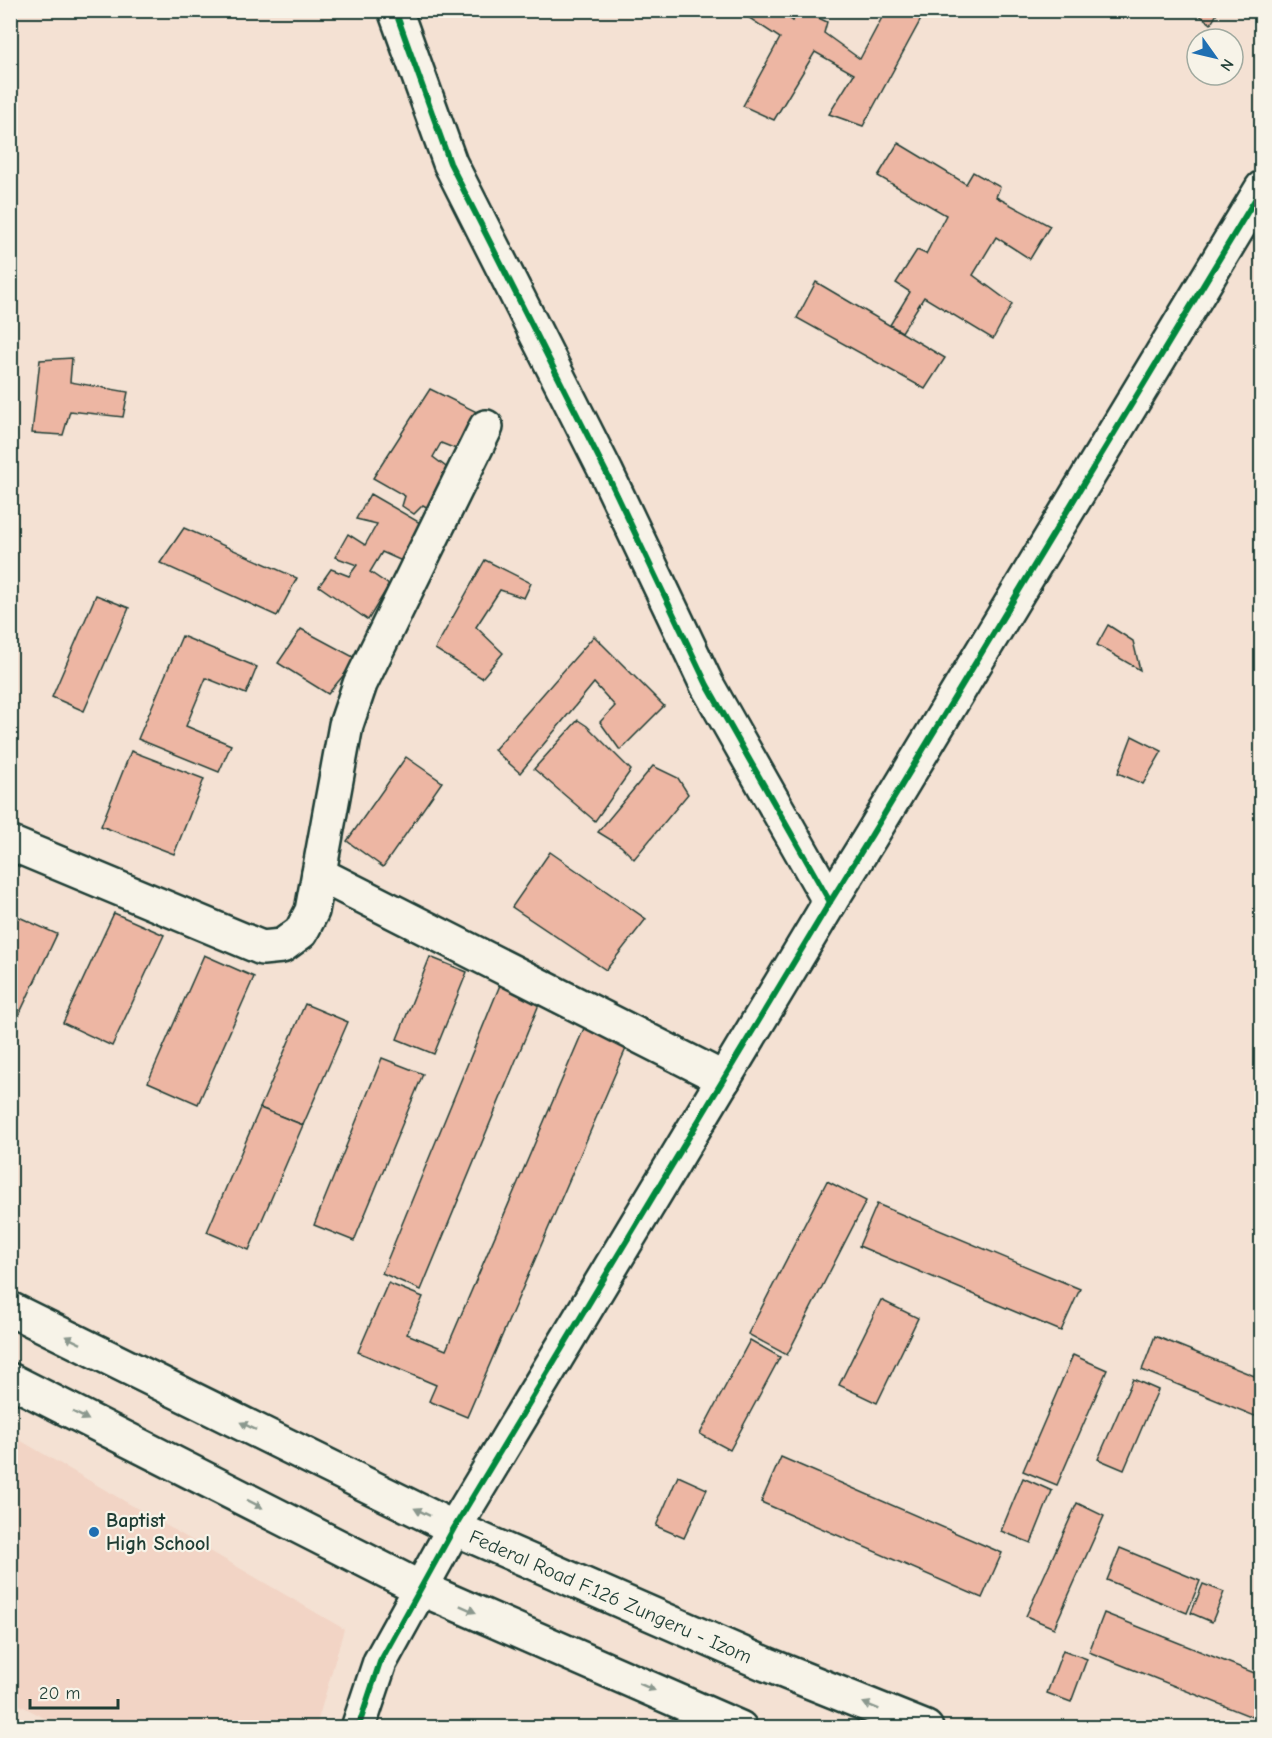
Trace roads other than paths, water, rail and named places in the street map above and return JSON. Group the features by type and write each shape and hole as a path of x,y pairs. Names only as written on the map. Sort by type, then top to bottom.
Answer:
{"street":[{"path":"395,10 450,163 606,472 707,685 830,902"},
{"path":"358,1728 380,1662 454,1527 1262,188"},
{"path":"10,843 262,948 282,946 301,932 312,911 346,725 360,684 486,427"},
{"path":"319,874 724,1079"},
{"name":"Federal Road F.126 Zungeru - Izom","path":"10,1309 454,1527 766,1664 926,1728"},
{"path":"10,1380 420,1588 740,1728"}],"place":[{"name":"Baptist High School","path":"94,1532"}]}
